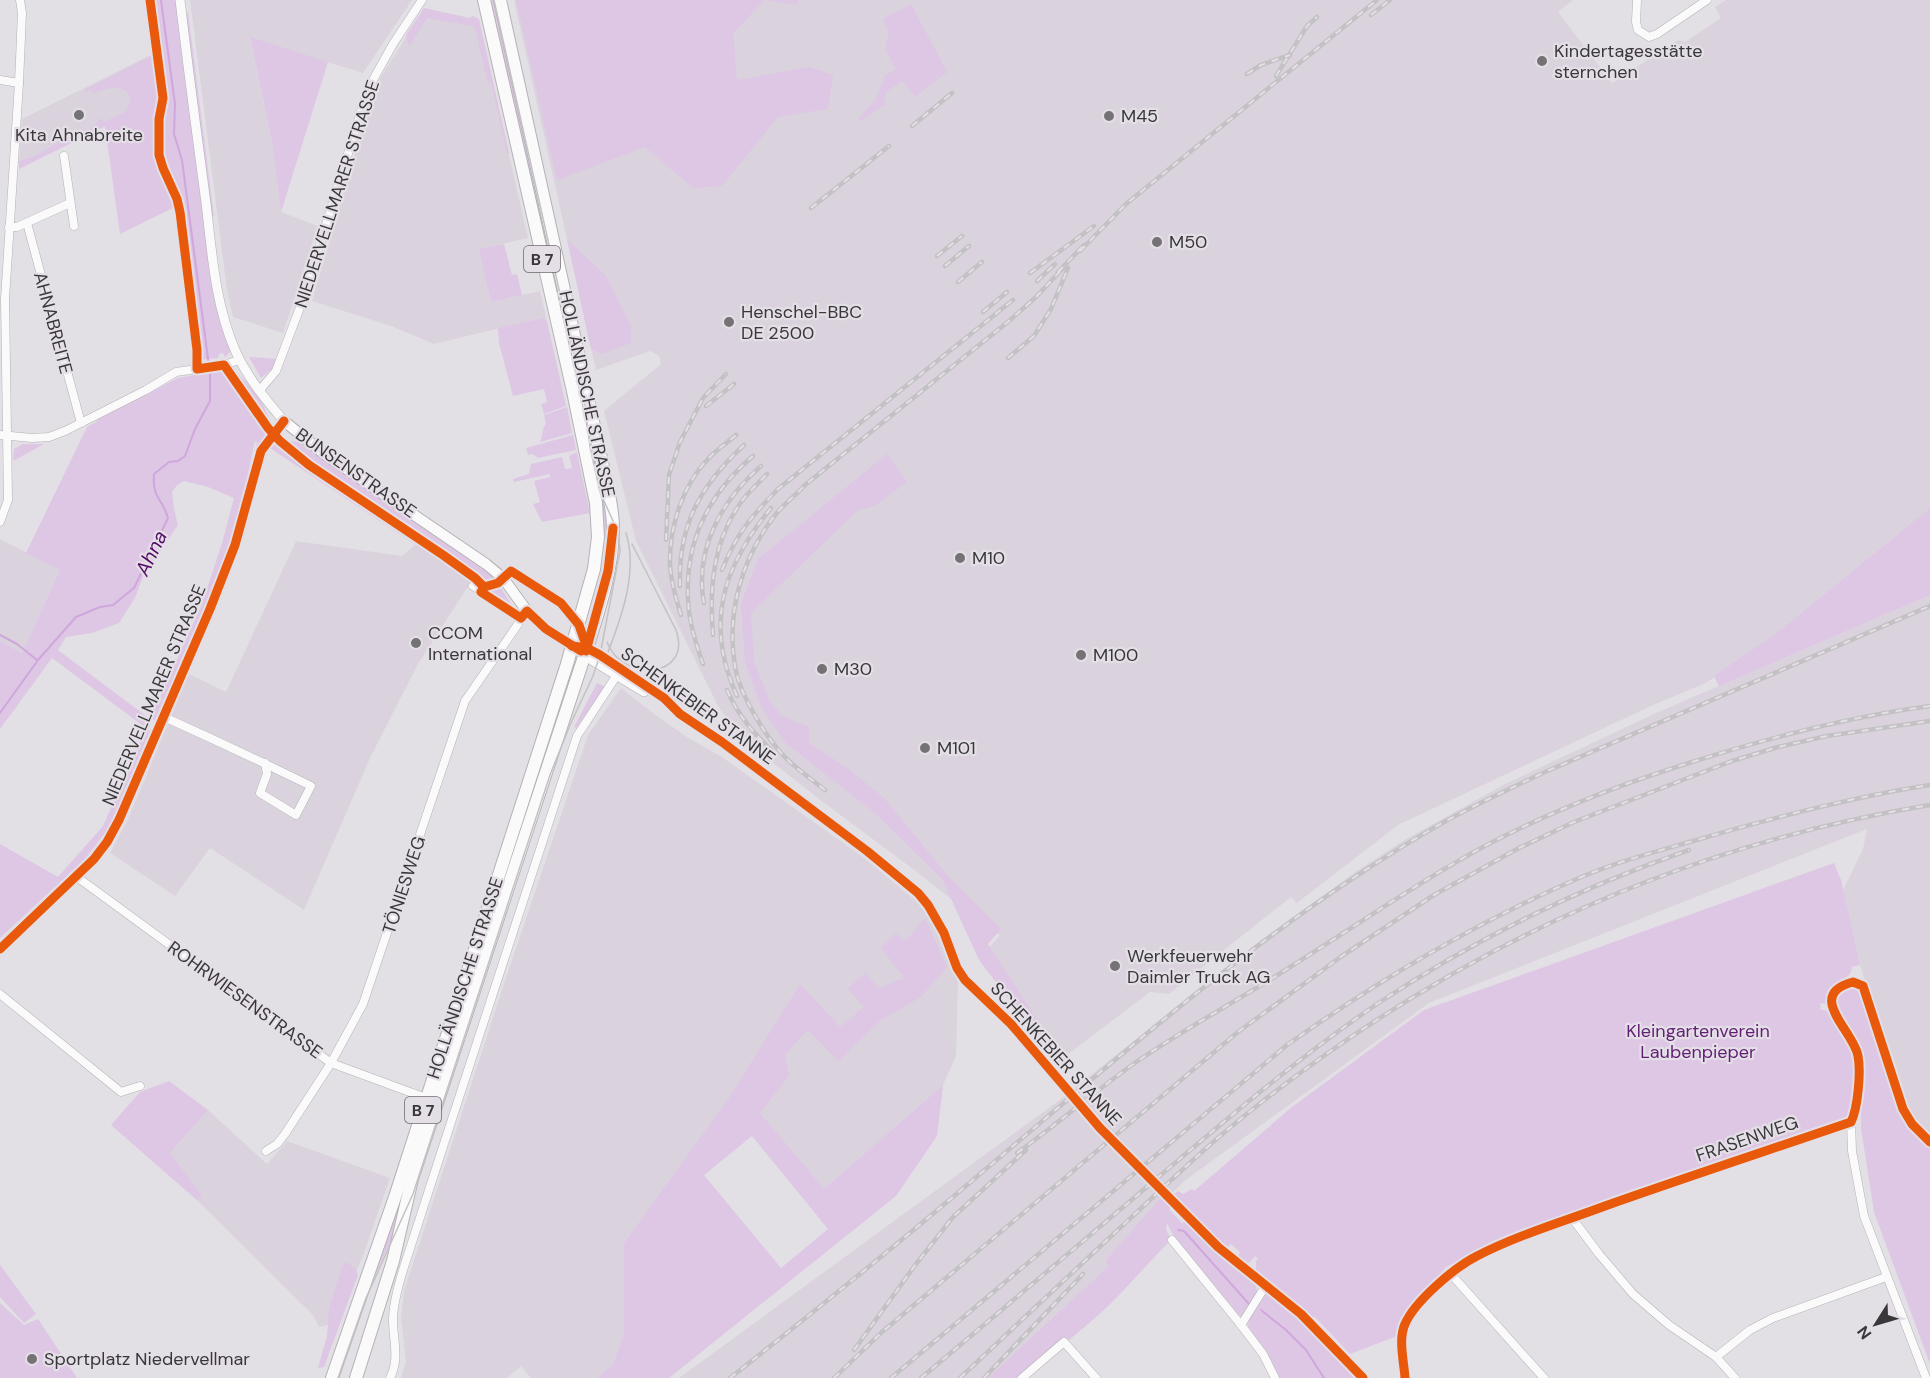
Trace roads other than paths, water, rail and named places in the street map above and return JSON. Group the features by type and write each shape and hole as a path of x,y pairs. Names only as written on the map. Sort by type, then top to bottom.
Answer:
{"main road":[{"name":"HOLLÄNDISCHE STRASSE","path":"332,1378 374,1258 583,615 596,562 598,529 596,503 484,0"},
{"name":"HOLLÄNDISCHE STRASSE","path":"356,1378 393,1261 412,1179 586,651 608,571 612,536 612,512 582,366 500,0"},
{"name":"BUNSENSTRASSE","path":"284,421 323,453 486,564 503,578 524,614 572,646"},
{"name":"NIEDERVELLMARER STRASSE","path":"0,949 77,877 105,844 119,820 210,609 235,545 261,451 284,421"}],"street":[{"name":"AHNABREITE","path":"0,522 8,500 4,435 5,299 19,83 22,13 20,0"},
{"name":"BUNSENSTRASSE","path":"180,0 218,293 224,319 239,360 259,391 284,421"},
{"name":"NIEDERVELLMARER STRASSE","path":"259,391 276,371 299,311 368,89 393,44 422,0"},
{"path":"1637,0 1638,30 1649,37 1707,0"},
{"path":"0,80 19,83"},
{"path":"64,156 74,226"},
{"path":"9,227 27,223 70,203"},
{"name":"AHNABREITE","path":"27,223 81,423"},
{"path":"4,435 48,437 81,423 176,372 219,366 239,360"},
{"name":"BUNSENSTRASSE","path":"473,586 524,614"},
{"name":"TÖNIESWEG","path":"266,1152 285,1134 331,1062 363,1004 465,701 524,614"},
{"path":"572,646 586,651"},
{"name":"SCHENKEBIER STANNE","path":"586,651 593,661 680,714"},
{"name":"SCHENKEBIER STANNE","path":"586,651 600,655 664,698 680,714 722,742 849,837 918,893 928,905 944,933 957,968 965,980 1011,1024 1108,1137 1218,1247 1301,1314 1363,1378"},
{"name":"HOLLÄNDISCHE STRASSE","path":"390,1378 395,1362 392,1319 400,1280 438,1160 577,736 617,675"},
{"name":"NIEDERVELLMARER STRASSE","path":"164,717 264,763 311,786 296,815 260,794 267,774 264,763"},
{"name":"ROHRWIESENSTRASSE","path":"77,877 331,1062 426,1098"},
{"path":"1926,1378 1864,1216 1852,1151 1851,1122 1857,1110 1858,1057 1853,1041 1831,1009 1833,994 1841,985 1853,982 1863,986 1903,1109 1912,1124 1930,1142"},
{"path":"0,994 121,1092 140,1086"},
{"name":"FRASENWEG","path":"1406,1378 1402,1338 1404,1324 1430,1292 1450,1273 1476,1256 1572,1218 1851,1122"},
{"path":"1572,1218 1633,1294 1669,1325 1716,1357 1735,1378"},
{"path":"1172,1240 1242,1325 1263,1354 1275,1378"},
{"path":"1450,1273 1544,1378"},
{"path":"1716,1357 1750,1330 1773,1318 1886,1277"},
{"path":"1242,1325 1266,1285"},
{"path":"1023,1378 1064,1342 1096,1378"}],"waterway":[{"name":"Ahna","path":"0,713 38,660 76,617 100,607 113,605 134,588 168,518 154,488 154,474 169,462 178,461 185,456 195,429 210,401 210,374 182,160 174,134 175,104 161,0"},
{"path":"0,635 17,644 37,660"},
{"path":"1178,1230 1184,1231 1249,1304"},
{"path":"1261,1310 1306,1350 1324,1378"}],"tram line":[{"path":"338,1378 366,1298 413,1194 550,775 593,676 600,655 620,551 618,532 600,492 590,447 585,405 494,0"},
{"path":"608,652 627,593 630,563 626,533"},
{"path":"607,642 615,656 627,665 654,670 666,666 675,658 679,646 676,630 632,544"}],"railway":[{"path":"1080,251 1126,204 1377,0"},
{"path":"1371,15 1390,0"},
{"path":"1276,76 1307,26 1317,17"},
{"path":"1247,74 1261,65 1290,55"},
{"path":"912,126 952,93"},
{"path":"811,208 889,146"},
{"path":"1030,273 1094,226"},
{"path":"937,256 962,236"},
{"path":"1058,272 1084,245"},
{"path":"945,266 969,246"},
{"path":"958,282 982,262"},
{"path":"1037,281 1055,264"},
{"path":"825,790 792,764 775,746 753,713 737,677 733,646 735,606 739,586 754,548 776,514 805,485 1009,321 1035,298 1065,266"},
{"path":"1008,358 1034,336 1051,309 1068,268"},
{"path":"983,312 1007,292"},
{"path":"722,570 745,526 778,489 1013,300"},
{"path":"666,540 669,475 680,442 703,398 726,374"},
{"path":"706,406 734,384"},
{"path":"681,615 670,565 672,537 679,508 699,470 711,456 736,435"},
{"path":"680,586 683,544 695,508 715,476 744,445"},
{"path":"703,664 689,611 689,566 694,545 710,506 722,488 753,456"},
{"path":"704,603 703,564 714,527 734,494 761,466"},
{"path":"713,635 713,582 719,548 732,516 745,497 767,474"},
{"path":"737,696 727,669 722,644 721,620 724,597 730,574 741,552 771,508"},
{"path":"730,1378 887,1252 1204,987 1321,900 1382,860 1456,815 1545,772 1930,606"},
{"path":"727,690 747,723 773,752"},
{"path":"1017,1153 1151,1052 1434,875 1508,834 1558,811 1662,771 1838,722 1930,706"},
{"path":"834,1378 882,1332 1238,1032 1342,956 1434,895 1519,848 1574,822 1732,761 1778,747 1827,736 1930,721"},
{"path":"891,1378 1287,1045 1392,975 1428,954 1540,895 1624,861 1814,808 1930,785"},
{"path":"960,1378 1234,1124 1329,1052 1407,1001 1488,954 1572,913 1658,878 1746,848 1837,823 1930,805"},
{"path":"921,1378 1236,1111 1291,1067 1377,1004 1452,958 1528,917 1608,881 1689,850"},
{"path":"854,1350 953,1217 1026,1150"},
{"path":"984,1378 1083,1274"}],"place":[{"name":"Kindertagesstätte sternchen","path":"1542,61"},
{"name":"Kita Ahnabreite","path":"79,115"},
{"name":"M45","path":"1109,116"},
{"name":"M50","path":"1157,242"},
{"name":"Henschel-BBC DE 2500","path":"729,322"},
{"name":"M10","path":"960,558"},
{"name":"CCOM International","path":"416,643"},
{"name":"M100","path":"1081,655"},
{"name":"M30","path":"822,669"},
{"name":"M101","path":"925,748"},
{"name":"Werkfeuerwehr Daimler Truck AG","path":"1115,966"},
{"name":"Sportplatz Niedervellmar","path":"32,1359"}],"park label":[{"name":"Kleingartenverein Laubenpieper","path":"1698,1041"}]}
